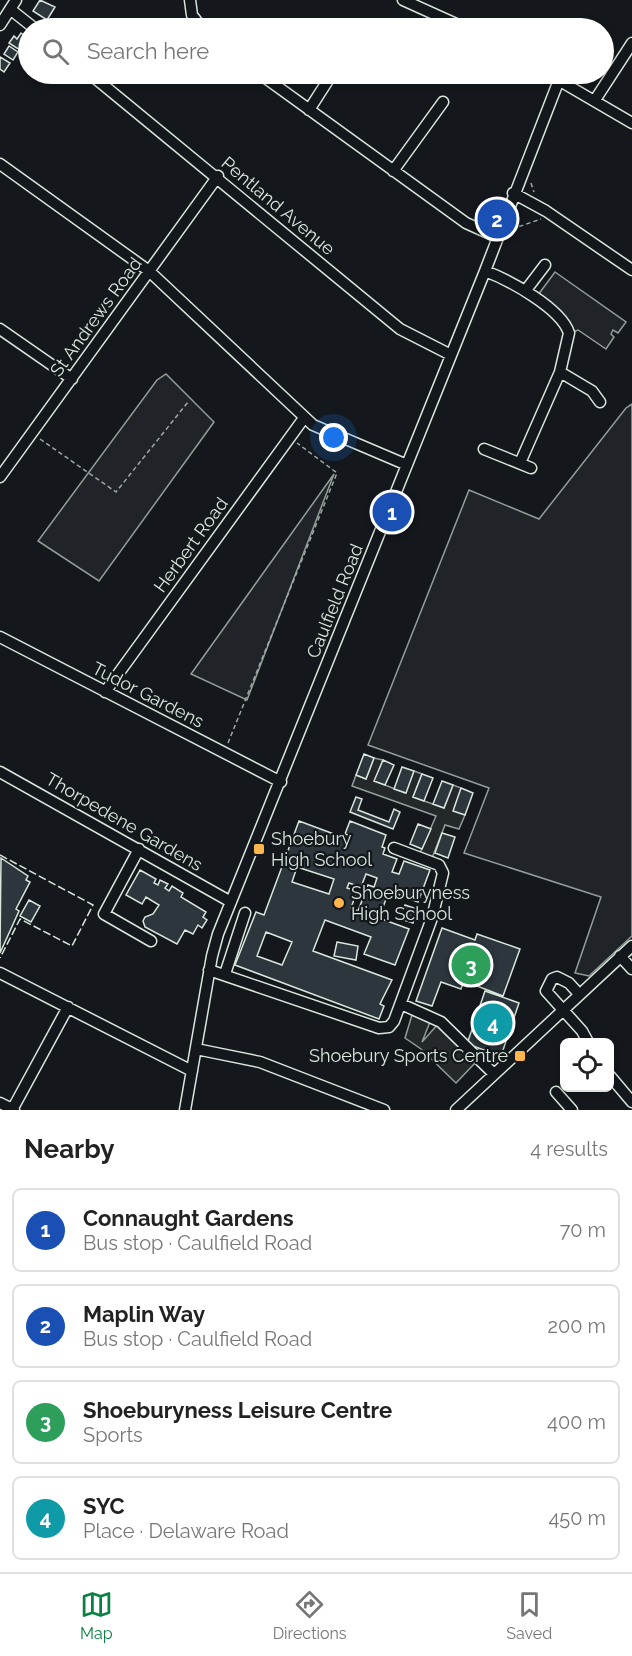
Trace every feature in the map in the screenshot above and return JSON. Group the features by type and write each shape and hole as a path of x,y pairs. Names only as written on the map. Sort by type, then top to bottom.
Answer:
{"street":[{"path":"190,0 194,18"},
{"path":"403,0 443,18"},
{"path":"0,25 13,5 25,18"},
{"path":"614,72 632,43"},
{"name":"Pentland Avenue","path":"103,84 218,176 400,329 451,355"},
{"path":"274,84 466,222 498,234"},
{"path":"309,110 326,84"},
{"name":"Caulfield Road","path":"185,1110 209,970 218,934 485,271 556,84"},
{"path":"566,84 632,123"},
{"path":"596,100 606,84"},
{"path":"393,171 443,102"},
{"path":"0,164 149,271 313,426 407,465"},
{"name":"St Andrews Road","path":"0,477 218,176"},
{"path":"513,193 546,211 632,270"},
{"path":"526,290 545,265"},
{"path":"485,271 526,290 567,326 568,341 560,372 520,464"},
{"path":"0,328 72,379"},
{"path":"560,372 594,390 600,402"},
{"name":"Herbert Road","path":"105,692 304,418"},
{"path":"484,448 531,468"},
{"name":"Tudor Gardens","path":"0,637 281,782"},
{"name":"Thorpedene Gardens","path":"0,771 231,902"},
{"path":"209,970 379,1028 392,1024 432,918 443,873 439,865 394,848"},
{"path":"139,849 104,914 151,941"},
{"path":"225,974 245,913"},
{"path":"456,1110 632,946"},
{"path":"620,956 632,969"},
{"path":"0,973 192,1071"},
{"path":"579,994 563,978 552,979 546,991 585,1038"},
{"path":"400,1004 441,1022 494,1074"},
{"path":"0,1103 13,1110 68,1007"},
{"path":"196,1049 260,1062 384,1110"},
{"path":"614,1082 632,1102"},
{"path":"556,1092 572,1110"}],"path":[{"path":"521,172 528,176 537,198 534,204"},
{"path":"498,234 542,219 546,211"},
{"path":"32,434 116,492 188,402"},
{"path":"224,753 337,473 289,437"}],"shaded area":[{"path":"555,272 626,322 618,333 613,330 611,334 614,337 606,349 578,330 573,332 538,295"},
{"path":"166,374 214,422 99,581 38,541 157,380"},
{"path":"632,404 632,936 589,976 575,973 601,897 464,853 489,788 368,745 469,490 539,519 626,408"},
{"path":"334,474 247,700 191,674"},
{"path":"374,758 383,760 375,781 405,793 414,771 422,774 413,797 444,808 453,785 461,788 465,815 459,829 445,825 432,858 420,853 436,816 352,786 356,775 366,779"},
{"path":"412,1015 430,1022 422,1042 438,1024 476,1062 456,1083 421,1049 405,1038"}],"building":[{"path":"40,0 55,7 48,18 44,18 33,11"},
{"path":"14,36 18,38 18,49 9,43"},
{"path":"9,46 18,52 13,60 4,54"},
{"path":"0,57 10,63 4,72 0,69"},
{"path":"364,754 374,758 366,779 356,775"},
{"path":"383,760 394,765 385,785 374,781"},
{"path":"402,767 414,771 406,793 394,789"},
{"path":"422,774 433,778 424,801 413,797"},
{"path":"442,781 453,785 444,808 433,804"},
{"path":"461,788 473,793 465,815 453,811"},
{"path":"356,797 362,799 358,810 389,822 394,809 400,812 393,829 350,812"},
{"path":"299,821 350,840 351,836 345,834 350,821 386,835 382,847 385,848 383,854 397,859 392,872 399,874 404,861 430,870 418,902 389,891 379,918 409,929 395,965 364,954 371,937 325,920 313,951 392,980 380,1004 384,1006 379,1019 235,965 256,912 264,915","holes":["297,867 334,879 329,894 292,882","366,874 377,878 374,887 368,885 358,911 351,908 357,891 347,888 349,883 361,887","266,932 292,942 282,965 257,956"]},
{"path":"418,824 431,829 422,849 410,844"},
{"path":"442,833 455,837 448,858 435,853"},
{"path":"1,858 28,876 26,880 30,882 16,909 19,911 0,953"},
{"path":"140,870 156,879 154,883 158,885 160,880 168,884 165,888 169,891 172,886 183,893 181,897 206,912 203,917 207,920 202,928 198,925 193,934 185,930 177,944 145,927 143,921 145,917 153,914 159,905 146,897 142,904 126,895"},
{"path":"29,900 40,906 31,922 20,916"},
{"path":"405,905 417,909 413,923 401,919"},
{"path":"442,928 475,940 477,934 520,949 503,996 464,981 461,989 441,982 432,1006 416,1001"},
{"path":"337,942 358,946 356,960 334,956"},
{"path":"485,991 519,1003 501,1056 467,1044"}],"fence":[{"path":"0,855 93,905 72,946 20,919 0,958"}],"place":[{"name":"Maplin Way","path":"497,219"},
{"name":"Connaught Gardens","path":"392,512"},
{"name":"Shoebury High School","path":"259,849"},
{"name":"Shoeburyness High School","path":"339,903"},
{"name":"Shoeburyness Leisure Centre","path":"471,965"},
{"name":"SYC","path":"493,1023"},
{"name":"Shoebury Sports Centre","path":"520,1056"}]}
